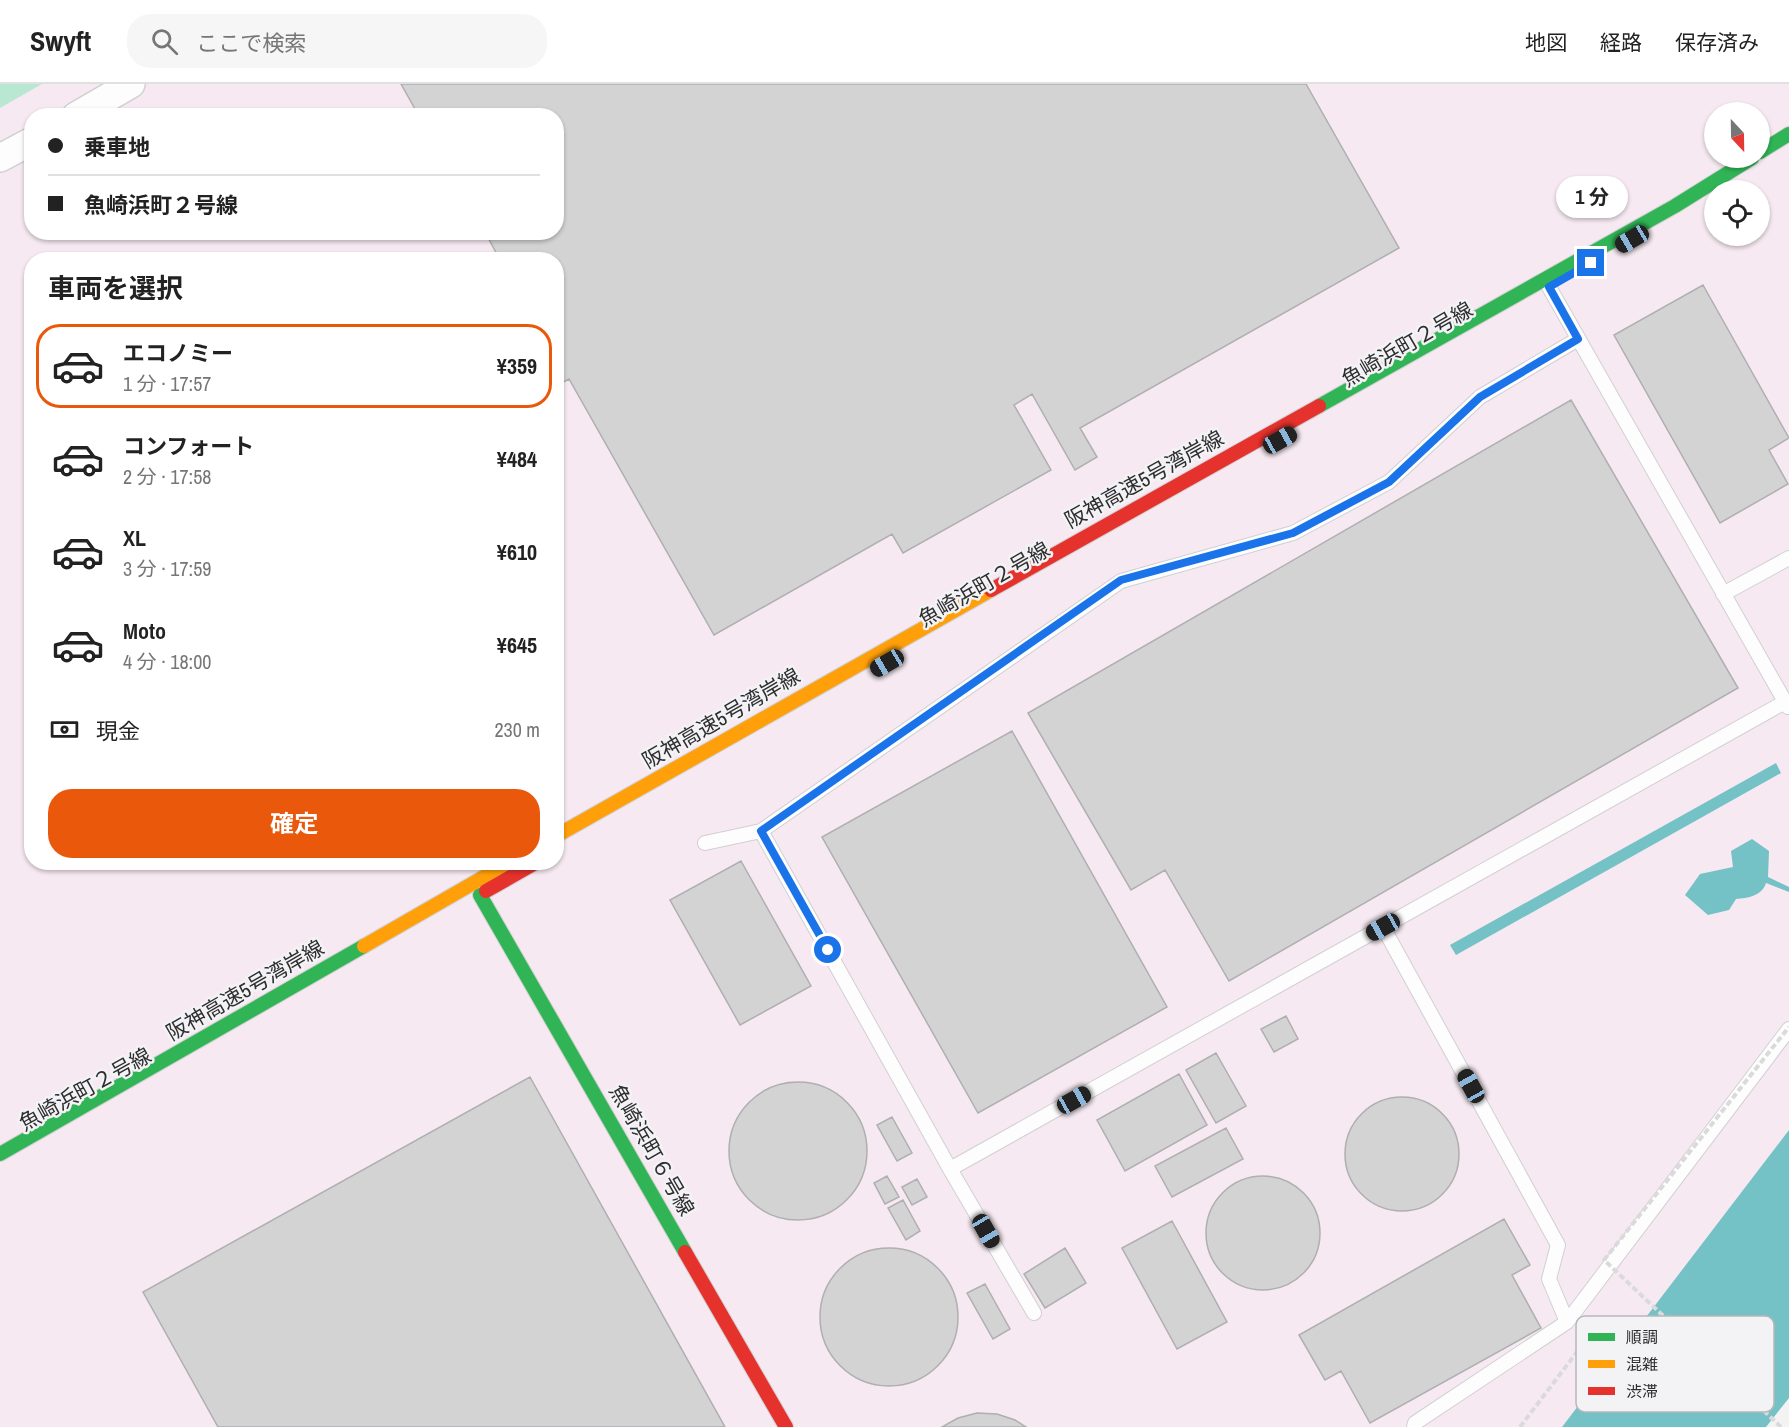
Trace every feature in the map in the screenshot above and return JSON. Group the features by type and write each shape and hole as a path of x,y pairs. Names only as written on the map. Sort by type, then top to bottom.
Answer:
{"main road":[{"path":"1770,146 1789,134"},
{"name":"魚崎浜町２号線","path":"1735,180 1789,149"},
{"name":"阪神高速5号湾岸線","path":"564,831 886,648 1675,206 1736,168"},
{"name":"魚崎浜町２号線","path":"564,846 1704,198"},
{"name":"阪神高速5号湾岸線","path":"0,1154 496,870"},
{"name":"魚崎浜町２号線","path":"0,1160 523,870"},
{"name":"魚崎浜町６号線","path":"480,895 786,1427"}],"street":[{"path":"90,108 131,84"},
{"path":"0,158 24,145"}],"lane":[{"path":"950,1169 1787,705 1549,287"},
{"path":"705,843 761,831 1121,580 1293,533 1389,482 1480,397 1578,339"},
{"path":"1723,594 1789,558"},
{"path":"761,831 950,1169 1035,1313"},
{"path":"1383,927 1558,1245 1549,1280 1567,1322"},
{"path":"1414,1427 1415,1422 1567,1322 1789,1028"}],"path":[{"path":"1663,1316 1604,1260 1789,1028"},
{"path":"1765,1412 1781,1427"}],"shaded area":[{"path":"0,84 1789,84 1789,1130 1647,1316 1576,1316 1576,1409 1562,1427 0,1427"}],"green space":[{"path":"0,84 42,84 0,108"}],"water":[{"path":"1776,763 1781,773 1456,955 1450,945"},
{"path":"1752,839 1769,851 1768,877 1789,887 1789,892 1766,883 1758,894 1736,899 1729,910 1708,915 1685,895 1700,874 1733,867 1731,851"},
{"path":"1789,1130 1789,1398 1766,1427 1562,1427 1576,1409 1576,1412 1774,1412 1774,1316 1647,1316"}],"building":[{"path":"401,84 1306,84 1399,248 1080,428 1097,457 1075,470 1032,394 1014,405 1051,470 903,553 892,534 714,635 569,379 564,382 564,252 496,252 489,240 564,240 564,108 414,108"},
{"path":"1703,285 1789,438 1769,450 1788,484 1720,523 1614,335"},
{"path":"1571,400 1738,688 1229,981 1165,870 1131,890 1028,713"},
{"path":"1012,731 1167,1007 978,1113 822,837"},
{"path":"741,861 811,986 740,1025 670,900"},
{"path":"1286,1016 1298,1039 1274,1052 1261,1029"},
{"path":"1216,1053 1246,1106 1216,1123 1186,1070"},
{"path":"1179,1074 1207,1125 1125,1171 1097,1120"},
{"path":"530,1077 725,1427 218,1427 143,1292"},
{"path":"798,1082 824,1088 847,1102 861,1125 867,1151 861,1177 847,1200 824,1214 798,1220 772,1214 749,1200 735,1177 729,1151 735,1125 749,1102 772,1088"},
{"path":"1402,1097 1424,1101 1442,1114 1455,1132 1459,1154 1455,1176 1442,1194 1424,1207 1402,1211 1380,1207 1362,1194 1349,1176 1345,1154 1349,1132 1362,1114 1380,1101"},
{"path":"892,1117 912,1153 897,1161 877,1125"},
{"path":"1226,1128 1243,1159 1172,1197 1155,1166"},
{"path":"887,1176 899,1197 885,1204 874,1183"},
{"path":"1263,1176 1285,1180 1303,1193 1316,1211 1320,1233 1316,1255 1303,1273 1285,1286 1263,1290 1241,1286 1223,1273 1210,1255 1206,1233 1210,1211 1223,1193 1241,1180"},
{"path":"917,1179 927,1197 912,1205 902,1187"},
{"path":"903,1200 920,1231 906,1240 888,1208"},
{"path":"1504,1219 1530,1265 1512,1275 1541,1328 1370,1423 1341,1371 1325,1380 1299,1335"},
{"path":"1172,1221 1227,1322 1177,1349 1122,1248"},
{"path":"889,1248 915,1254 938,1268 952,1291 958,1317 952,1343 938,1366 915,1380 889,1386 863,1380 840,1366 826,1343 820,1317 826,1291 840,1268 863,1254"},
{"path":"1065,1248 1086,1283 1045,1308 1024,1274"},
{"path":"985,1284 1010,1329 993,1339 967,1293"},
{"path":"977,1413 997,1414 1015,1420 1026,1427 942,1427 958,1418"}],"traffic: fast":[{"path":"1770,146 1789,134"},
{"path":"1319,406 1675,206 1736,168"},
{"path":"480,895 685,1252"},
{"path":"0,1154 364,946"}],"traffic: slow":[{"path":"564,831 991,590"},
{"path":"364,946 496,870"}],"traffic: jam":[{"path":"991,590 1319,406"},
{"path":"486,891 523,870"},
{"path":"685,1252 786,1427"}],"route":[{"path":"828,950 761,831 1121,580 1293,533 1389,482 1480,397 1578,339 1549,287 1591,263"}]}
